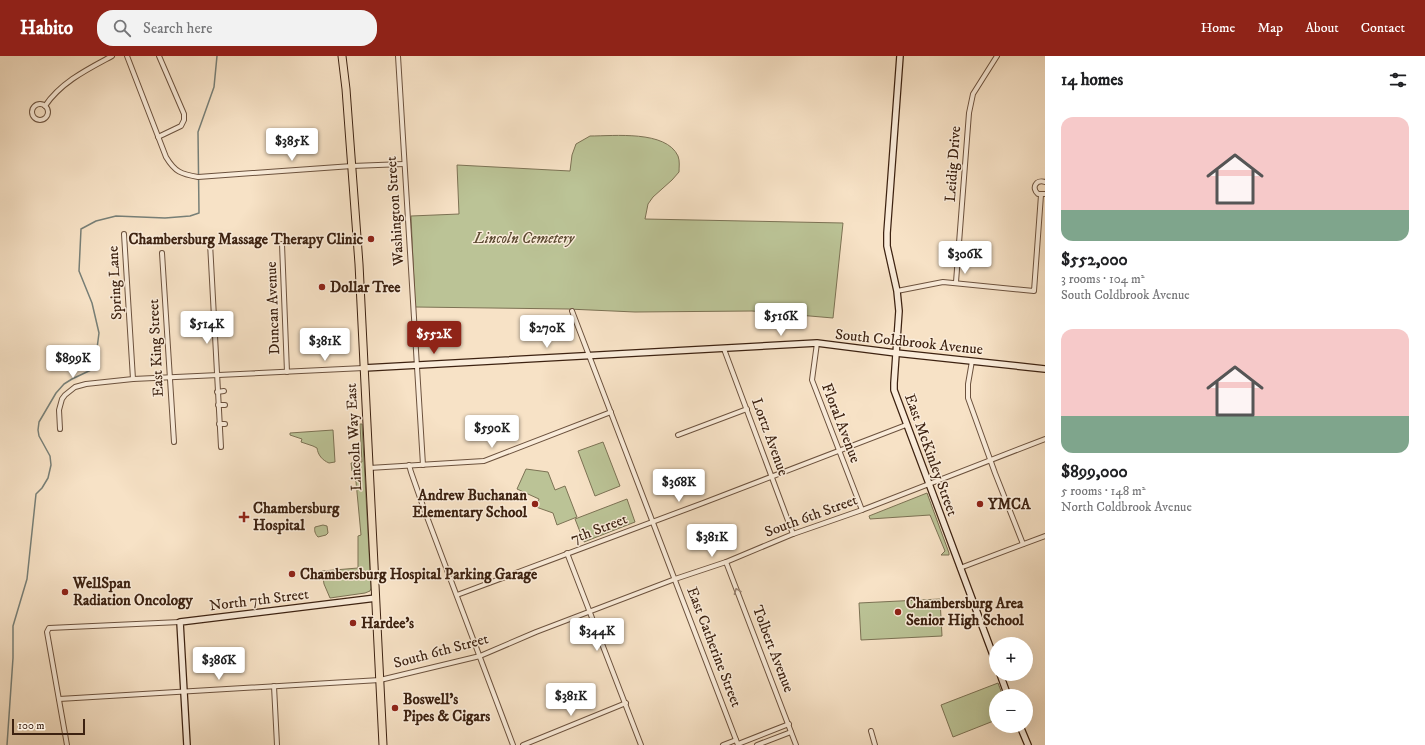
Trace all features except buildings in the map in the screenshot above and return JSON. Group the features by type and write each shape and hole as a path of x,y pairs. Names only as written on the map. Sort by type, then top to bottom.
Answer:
{"highway":[{"name":"Lincoln Way East","path":"342,56 352,166 359,271 383,745"}],"street":[{"path":"45,106 49,99 70,81 87,69 112,56"},
{"path":"127,56 166,157 178,172 198,177 352,166 404,164"},
{"path":"158,137 181,126 184,120 184,114 159,56"},
{"name":"Washington Street","path":"398,56 423,465"},
{"name":"East McKinley Street","path":"900,56 887,233 887,246 897,290 899,312 894,390 989,645"},
{"name":"Leidig Drive","path":"956,282 969,113 973,94 997,56"},
{"path":"897,290 930,283 943,282 1034,290 1043,195 1036,193 1035,185 1039,182 1045,182"},
{"name":"Spring Lane","path":"124,234 133,379"},
{"path":"210,243 221,446"},
{"name":"Duncan Avenue","path":"282,244 287,372"},
{"name":"East King Street","path":"162,253 174,442"},
{"name":"East Catherine Street","path":"572,311 737,743"},
{"name":"South Coldbrook Avenue","path":"364,368 817,343 1045,369"},
{"name":"Floral Avenue","path":"817,343 812,380 862,510"},
{"name":"Lortz Avenue","path":"724,349 793,534"},
{"path":"972,361 968,384 968,398 1023,544"},
{"path":"60,429 59,410 62,399 70,390 86,384 133,379 364,368"},
{"path":"218,392 224,391"},
{"path":"218,405 225,405"},
{"path":"678,435 747,409"},
{"path":"369,468 484,461 611,412"},
{"path":"219,424 225,424"},
{"name":"7th Street","path":"458,595 906,425"},
{"name":"South 6th Street","path":"59,699 380,680 480,656 536,632 590,613 675,579 726,562 793,534 862,510 990,459 1045,439"},
{"path":"409,465 410,472 458,595 513,745"},
{"path":"960,568 1045,536"},
{"path":"567,554 641,745"},
{"name":"Tolbert Avenue","path":"726,562 796,745"},
{"name":"North 7th Street","path":"59,699 47,632 48,628 180,622 376,598"},
{"path":"180,622 187,745"},
{"path":"274,686 277,745"},
{"path":"59,699 67,745"},
{"path":"523,745 626,703"},
{"path":"723,745 737,743 789,724"},
{"path":"871,731 875,745"},
{"path":"757,745 791,732"},
{"path":"1023,733 1028,745"}],"green space":[{"name":"Lincoln Cemetery","path":"625,135 651,138 663,142 672,148 678,156 679,172 653,197 648,204 645,219 843,223 833,318 752,311 635,312 568,309 415,307 411,216 459,214 457,165 570,171 572,155 576,144 590,136"},
{"path":"360,424 362,424 371,588 370,591 365,593 330,598 324,584 322,571 358,568 358,536 361,535 355,471 352,471 351,463 362,462"},
{"path":"333,430 335,462 329,463 321,457 317,448 301,442 302,439 290,435 290,433"},
{"path":"603,442 620,486 595,496 578,451"},
{"path":"526,469 548,472 555,490 565,486 577,517 557,525 553,513 536,507 539,499 517,489"},
{"path":"927,493 949,555 941,555 945,551 930,515 870,519 869,516"},
{"path":"627,499 635,522 584,542 575,519"},
{"path":"323,525 327,526 328,533 318,537 315,532 315,527"},
{"path":"940,599 942,636 861,640 859,603"},
{"path":"998,683 1000,689 989,689 989,723 953,737 941,705"}],"waterway":[{"path":"7,745 13,658 13,626 27,579 36,494 48,478 51,465 50,456 39,436 39,422 56,393 64,384 91,370 95,364 99,333 92,303 79,271 81,229 96,221 116,216 165,218 190,216 199,213 198,132 214,87 217,56"}],"place":[{"name":"Chambersburg Massage Therapy Clinic","path":"371,239"},
{"name":"Dollar Tree","path":"322,287"},
{"name":"Andrew Buchanan Elementary School","path":"535,504"},
{"name":"YMCA","path":"980,504"},
{"name":"Chambersburg Hospital","path":"244,517"},
{"name":"Chambersburg Hospital Parking Garage","path":"292,574"},
{"name":"WellSpan Radiation Oncology","path":"65,592"},
{"name":"Chambersburg Area Senior High School","path":"898,612"},
{"name":"Hardee's","path":"353,623"},
{"name":"Boswell's Pipes & Cigars","path":"395,708"}]}
